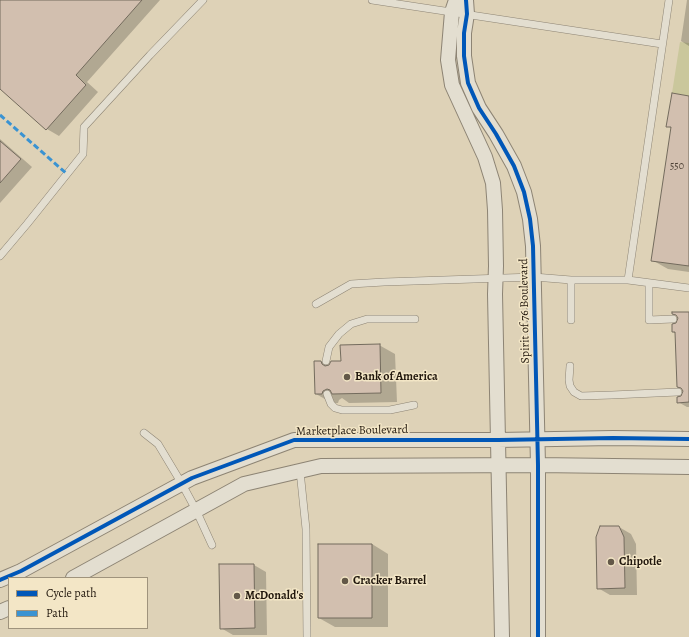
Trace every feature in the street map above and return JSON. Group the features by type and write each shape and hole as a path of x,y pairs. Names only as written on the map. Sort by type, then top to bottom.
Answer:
{"street":[{"name":"Spirit of 76 Boulevard","path":"466,0 467,14 464,33 464,56 468,83 479,108 514,166 524,192 532,232 538,440 538,637"},
{"path":"454,6 448,60 452,85 485,156 493,183 495,210 495,294 502,637"},
{"name":"Marketplace Boulevard","path":"0,580 21,572 192,478 294,440 689,439"},
{"path":"75,577 244,484 321,466 538,465 689,467"}],"lane":[{"path":"0,256 83,154 84,127 203,0"},
{"path":"372,0 454,6 467,14 662,44"},
{"path":"628,280 669,0"},
{"path":"316,304 351,284 384,282 534,278 571,280 628,280 689,288"},
{"path":"571,280 571,320"},
{"path":"649,283 649,320 673,319"},
{"path":"326,361 329,347 339,334 350,324 367,319 415,319"},
{"path":"570,366 568,380 570,386 574,392 582,396 678,392"},
{"path":"327,394 331,404 335,408 342,410 390,410 414,406"},
{"path":"144,433 158,444 196,510 212,545"},
{"path":"300,471 306,529 307,637"}],"shaded area":[{"path":"680,42 689,43 689,96 672,93"}],"building":[{"path":"0,0 142,0 76,75 86,85 46,130 0,89"},
{"path":"672,93 689,96 689,266 651,261 671,127 666,127"},
{"path":"0,141 21,159 0,183"},
{"path":"672,312 689,312 689,402 677,403 677,397 681,396 683,391 681,388 677,387 675,332 672,332 672,324 676,323 678,318 676,315 672,314"},
{"name":"Bank of America","path":"380,344 381,393 332,394 330,390 327,389 323,391 322,394 315,394 314,361 321,361 325,366 329,365 331,361 341,361 340,345"},
{"name":"Chipotle","path":"600,526 619,526 624,537 625,588 597,589 596,537"},
{"name":"Cracker Barrel","path":"318,544 372,544 372,618 318,618"},
{"name":"McDonald's","path":"219,564 254,564 255,628 220,629"}],"marked path":[{"path":"0,115 67,174"}],"cycle path":[{"path":"466,0 467,14 464,33 464,56 468,83 479,108 514,166 524,192 530,219 533,246 538,465 538,637"},
{"path":"0,580 21,571 192,478 294,440 689,439"}],"place":[{"name":"Bank of America","path":"347,377"},
{"name":"Chipotle","path":"611,562"},
{"name":"Cracker Barrel","path":"345,581"},
{"name":"McDonald's","path":"237,596"}]}
